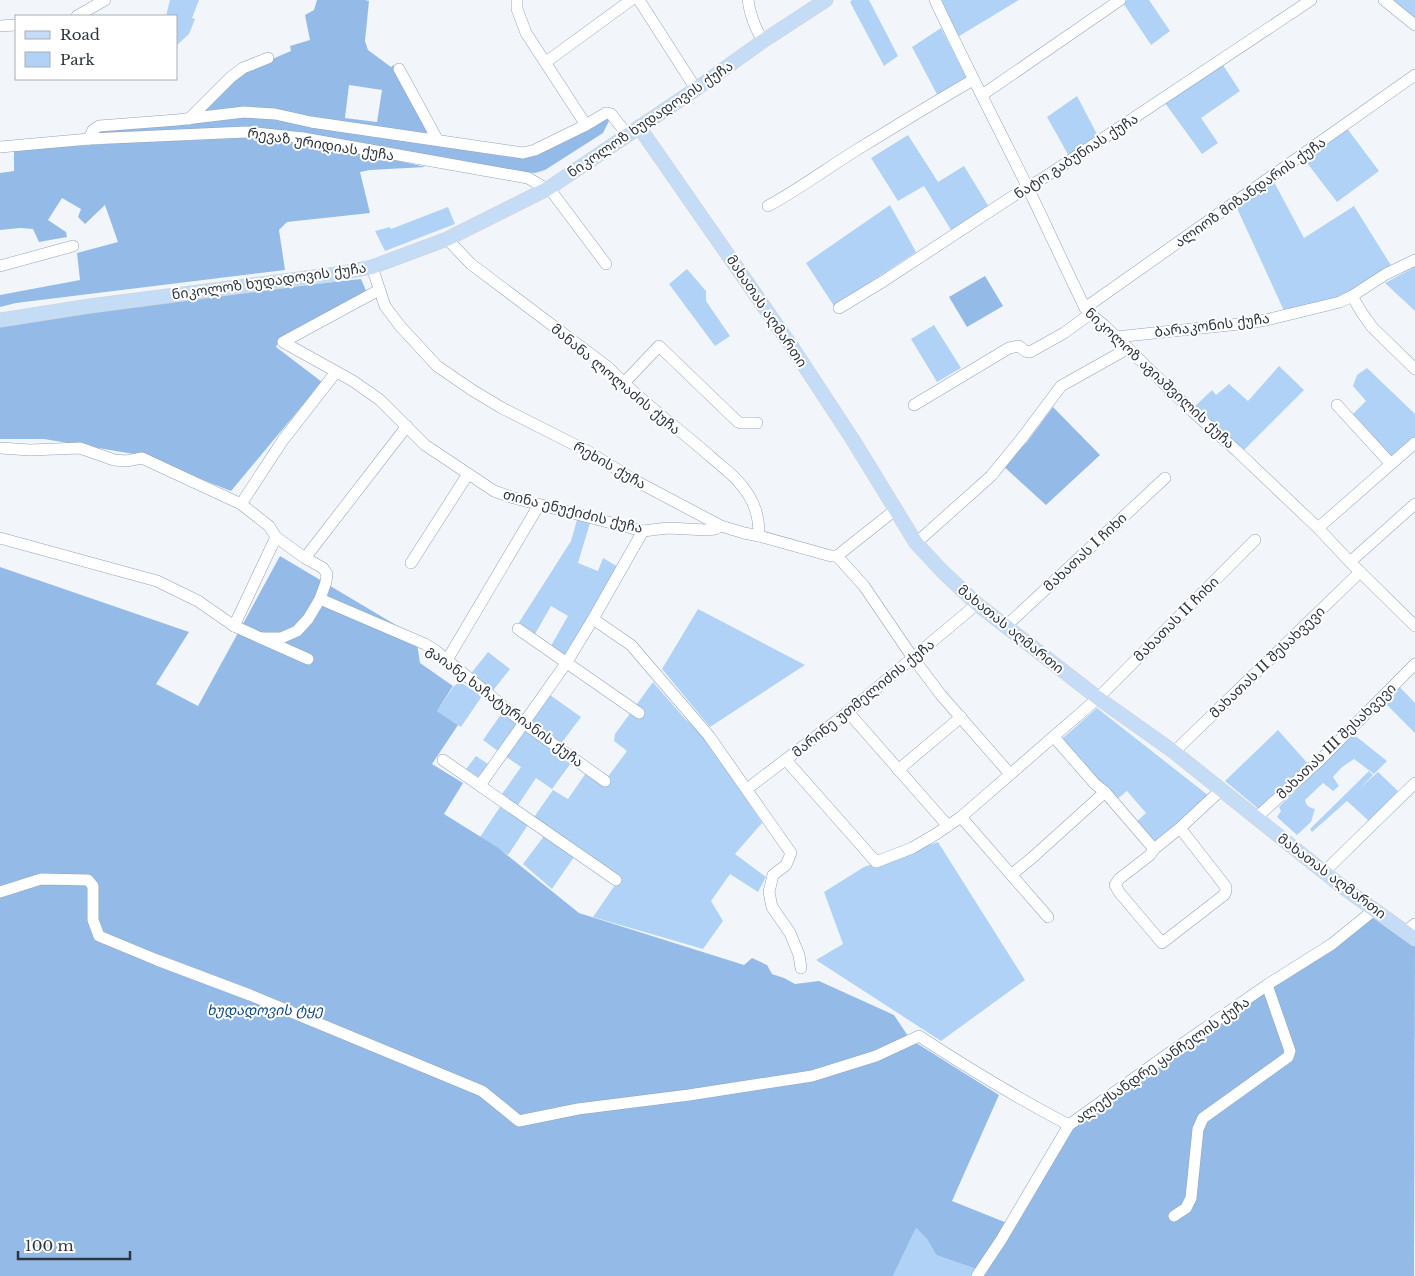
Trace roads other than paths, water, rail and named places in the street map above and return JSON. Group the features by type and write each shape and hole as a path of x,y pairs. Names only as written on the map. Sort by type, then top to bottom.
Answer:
{"main road":[{"name":"ნიკოლოზ ხუდადოვის ქუჩა","path":"0,320 90,306 310,278 372,267 447,239 548,188 826,0"},
{"name":"მახათას აღმართი","path":"633,130 792,347 868,463 916,543 947,576 977,604 1098,698 1174,752 1324,872 1374,910 1412,931"}],"street":[{"path":"79,15 105,0"},
{"path":"517,0 517,9 526,34 586,125"},
{"path":"546,62 630,0"},
{"path":"640,0 696,89"},
{"path":"748,0 749,11 763,41"},
{"name":"ნიკოლოზ აგიაშვილის ქუჩა","path":"935,0 1087,311 1318,528 1360,572 1412,619"},
{"path":"982,95 1120,0"},
{"name":"ნატო გაბუნიას ქუჩა","path":"839,308 1042,179 1311,0"},
{"path":"1384,0 1415,25"},
{"path":"0,26 15,25"},
{"path":"189,118 231,77 243,68 268,58"},
{"path":"399,69 437,140"},
{"name":"ალიოზ მიზანდარის ქუჩა","path":"914,405 1009,348 1020,346 1025,351 1030,352 1064,332 1087,311 1415,75"},
{"path":"768,206 793,192 856,150 973,80"},
{"path":"88,139 93,130 99,126 244,112 274,114 311,122 523,153 535,150 606,113 611,114 633,130"},
{"name":"რევაზ ურიდიას ქუჩა","path":"0,147 88,139 246,132 303,138 528,178 548,188"},
{"path":"548,188 606,264"},
{"name":"მანანა ლოლაძის ქუჩა","path":"447,239 471,264 609,368 623,384 742,485 759,518 759,536"},
{"path":"0,266 72,246"},
{"name":"ბარაკონის ქუჩა","path":"1116,337 1258,322 1340,302 1386,274 1415,260"},
{"name":"რეხის ქუჩა","path":"372,267 385,306 400,326 437,366 502,408 587,451 636,481 721,526 831,556 837,556"},
{"name":"თინა ენუქიძის ქუჩა","path":"379,290 283,342 353,380 380,400 425,445 494,492 643,531 668,528 706,530 721,526"},
{"path":"1352,296 1372,327 1415,369"},
{"path":"623,384 659,346 738,422 757,424"},
{"path":"916,543 991,476 1061,386 1127,349"},
{"path":"241,504 283,440 336,372"},
{"path":"1336,405 1391,464"},
{"path":"305,558 406,426"},
{"path":"1318,528 1415,442"},
{"path":"0,448 30,450 80,448 114,460 126,461 142,458 241,504 269,526 276,537 305,558 323,568 327,574 320,599 308,619 297,632 281,638 261,638"},
{"path":"411,563 468,474"},
{"name":"მახათას I ჩიხი","path":"1006,626 1165,478"},
{"path":"1350,562 1415,504"},
{"path":"447,660 539,505"},
{"path":"895,510 837,556 871,594 913,658 941,695 1010,774"},
{"path":"480,785 525,724 567,662 643,531"},
{"path":"234,626 276,537"},
{"path":"0,538 157,581 198,601 234,626 308,659"},
{"name":"მახათას II ჩიხი","path":"786,760 876,862 912,848 961,816 1098,698 1255,540"},
{"name":"მახათას II შესახვევი","path":"1174,752 1360,572"},
{"name":"გაიანე ხაჩატურიანის ქუჩა","path":"320,599 436,650 525,724 605,781"},
{"name":"მარინე უთმელიძის ქუჩა","path":"747,789 848,712 977,604"},
{"path":"593,619 631,646 709,736 791,853 786,865 773,875 769,892 772,907 790,933 799,955 801,968"},
{"path":"518,629 639,713"},
{"name":"მახათას III შესახვევი","path":"1256,818 1320,760 1415,664"},
{"path":"848,712 948,826"},
{"path":"898,770 961,717"},
{"path":"1054,737 1154,849"},
{"path":"443,760 616,880"},
{"path":"1324,872 1415,783"},
{"path":"1180,828 1226,887 1226,891 1162,943 1115,885 1221,790"},
{"path":"1011,875 1104,792"},
{"path":"961,816 1048,917"},
{"path":"0,892 41,879 88,880 93,886 93,920 99,936 250,995 482,1091 519,1121 578,1109 689,1095 812,1076 876,1056 919,1036 971,1070 1069,1125"},
{"name":"ალექსანდრე ყანჩელის ქუჩა","path":"977,1276 1001,1240 1069,1125 1267,985 1332,944 1374,910"},
{"path":"1174,1216 1186,1208 1191,1198 1198,1129 1203,1118 1288,1057 1290,1051 1267,985"}],"park label":[{"name":"ხუდადოვის ტყე","path":"265,1010"}]}
